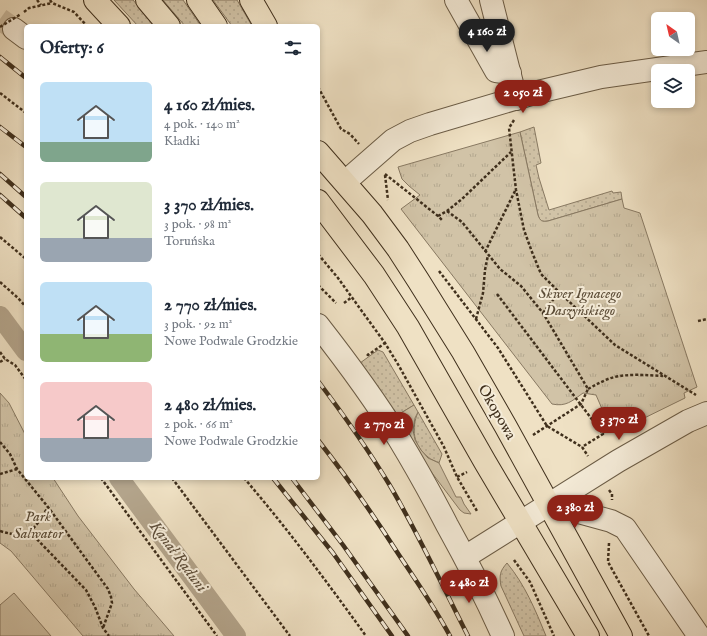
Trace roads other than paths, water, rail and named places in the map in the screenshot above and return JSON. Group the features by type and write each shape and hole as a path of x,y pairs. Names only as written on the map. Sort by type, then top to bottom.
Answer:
{"main road":[{"path":"95,0 117,24"},
{"path":"147,0 167,24"},
{"path":"198,0 215,24"},
{"path":"251,0 265,24"},
{"name":"Okopowa","path":"320,150 372,214 398,249 418,280 471,366 506,427 621,636"},
{"path":"320,205 325,215 374,275 408,327 520,522 588,636"}],"street":[{"path":"456,0 496,71 510,73"},
{"path":"492,0 516,99"},
{"path":"345,182 393,140 410,131 430,124 516,99 601,77 707,62"},
{"path":"320,329 372,398 400,440 431,494 504,636"},
{"path":"464,557 618,461 688,421 702,404"},
{"path":"549,504 611,521 625,528 699,636"}],"waterway":[{"name":"Kanał Raduni","path":"0,316 24,348"},
{"name":"Kanał Raduni","path":"120,480 236,636"}],"tunnel":[{"path":"0,19 14,29"}],"railway":[{"path":"0,57 24,76"},
{"path":"0,127 24,145"},
{"path":"0,174 24,195"},
{"path":"0,195 24,216"},
{"path":"320,384 355,431 389,484 420,540 468,636"},
{"path":"320,443 350,482 380,526 426,595 450,636"},
{"path":"275,480 333,553 392,636"},
{"path":"294,480 343,545 408,636"}],"park label":[{"name":"Skwer Ignacego Daszyńskiego","path":"580,302"},
{"name":"Park Salwator","path":"38,524"}]}
